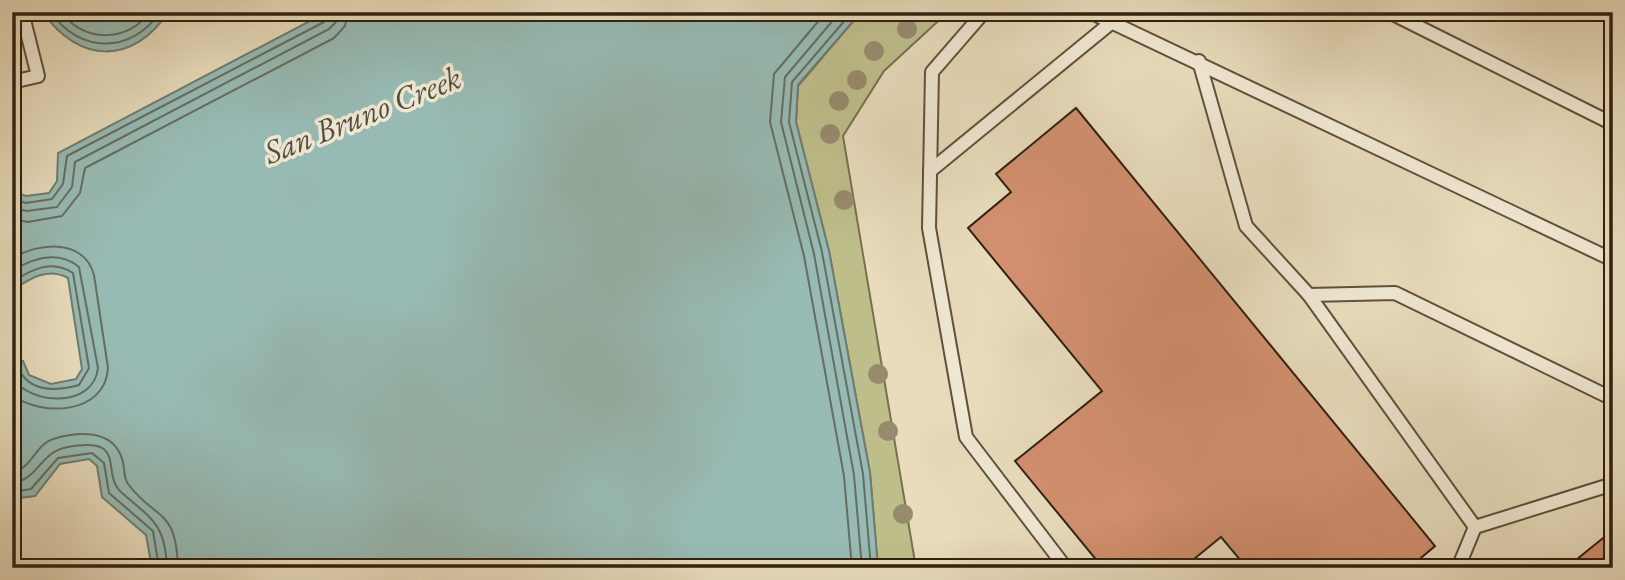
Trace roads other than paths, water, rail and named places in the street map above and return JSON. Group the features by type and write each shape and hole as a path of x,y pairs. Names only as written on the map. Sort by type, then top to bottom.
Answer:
{"lane":[{"path":"12,82 38,76 22,12"},
{"path":"984,12 932,72 929,228 966,437 1066,568"},
{"path":"1090,12 1199,61 1613,260"},
{"path":"1389,12 1613,124"},
{"path":"930,171 1112,22"},
{"path":"1199,61 1246,226 1309,295 1475,527"},
{"path":"1309,295 1395,293 1613,399"},
{"path":"1475,527 1613,484"},
{"path":"1458,568 1475,527"}],"water":[{"path":"43,12 168,12 139,42 123,49 106,51 89,49 73,41 57,29"},
{"name":"San Bruno Creek","path":"327,12 861,12 798,85 796,122 829,251 870,473 878,568 152,568 146,535 102,497 97,466 89,459 60,464 35,496 12,499 12,363 23,361 29,375 51,384 76,379 82,369 68,278 47,274 33,278 14,289 12,305 12,191 26,196 49,193 57,181 58,153"}]}
